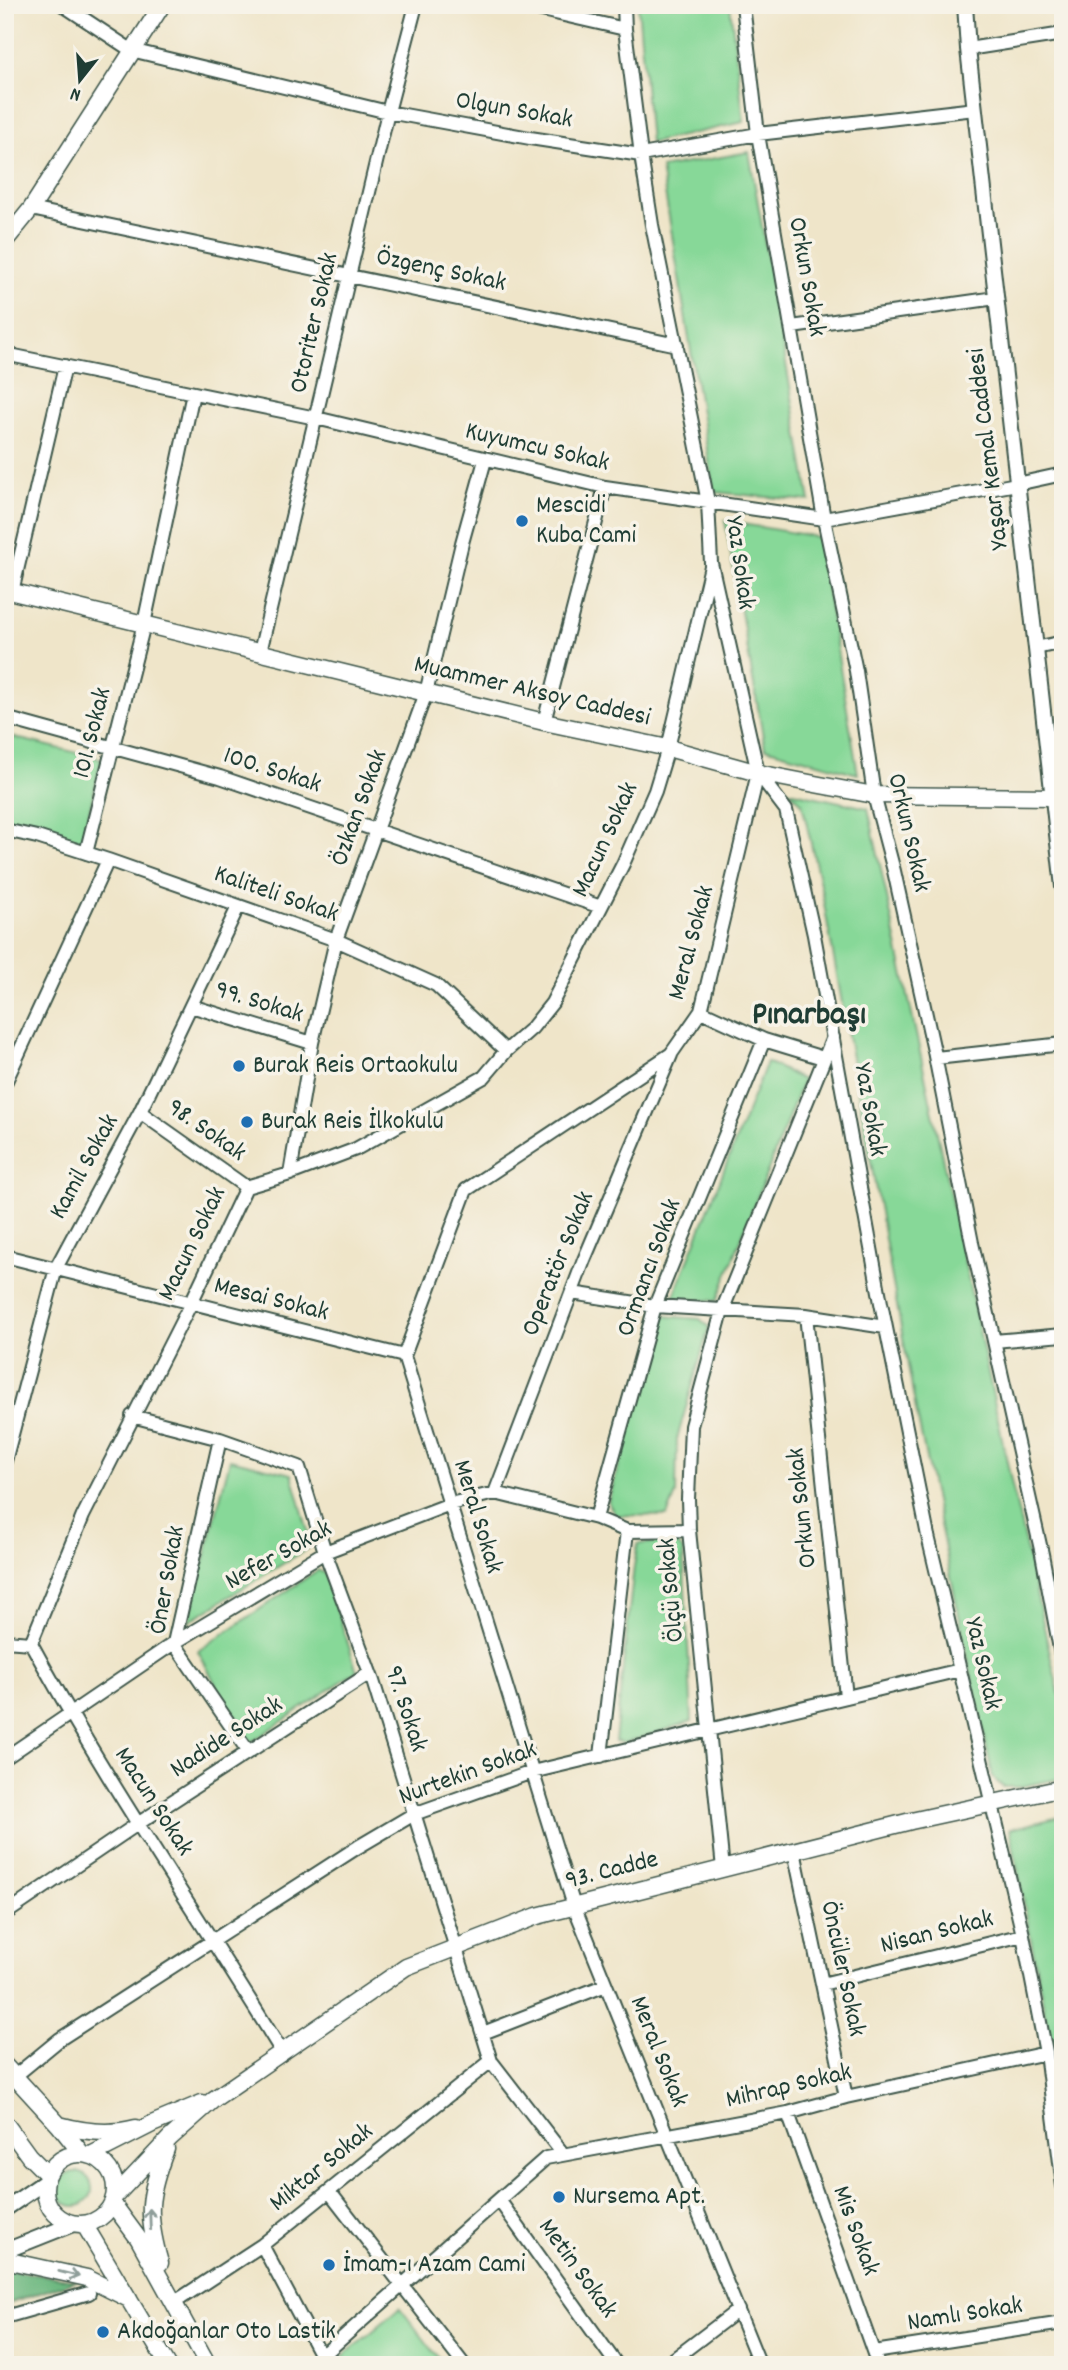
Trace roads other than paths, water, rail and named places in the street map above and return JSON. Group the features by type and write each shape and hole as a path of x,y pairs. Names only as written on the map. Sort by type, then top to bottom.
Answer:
{"main road":[{"path":"6,237 31,209 162,5"},
{"name":"Muammer Aksoy Caddesi","path":"9,591 426,694 668,748 758,773 874,795 1058,797"},
{"name":"93. Cadde","path":"114,2200 170,2138 214,2099 405,1968 537,1916 911,1821 1063,1787"},
{"path":"10,2071 86,2154 108,2166 116,2185 114,2200 99,2219 78,2224 60,2218 52,2211 45,2191 47,2178 62,2159 86,2154"},
{"name":"93. Cadde","path":"86,2154 214,2099"},
{"path":"5,2123 47,2178"},
{"path":"59,2124 80,2130 107,2132 125,2131 152,2124"},
{"path":"166,2285 151,2232 150,2203 157,2173 170,2138"},
{"path":"114,2200 166,2285 208,2365"},
{"path":"78,2224 130,2299 168,2365"},
{"path":"5,2260 87,2278 130,2299"}],"street":[{"name":"Olgun Sokak","path":"63,5 131,51 388,112 641,155 758,134 975,108"},
{"name":"Otoriter Sokak","path":"260,652 388,112 416,5"},
{"path":"520,5 625,29"},
{"name":"Yaz Sokak","path":"624,5 641,155 652,225 708,502 711,562 758,773 786,810 814,935 885,1326 928,1536 1023,1935 1046,2053 1063,2186"},
{"name":"Orkun Sokak","path":"743,5 758,134 824,519 856,671 874,795 936,1058 972,1243 1042,1553 1063,1665"},
{"name":"Yaşar Kemal Caddesi","path":"965,5 1017,484 1058,797 1063,887"},
{"path":"968,49 1063,34"},
{"name":"Özgenç Sokak","path":"31,209 677,345"},
{"path":"792,327 996,298"},
{"name":"Kuyumcu Sokak","path":"5,354 316,418 605,488 824,519 1063,474"},
{"path":"9,591 65,366"},
{"name":"101. Sokak","path":"86,853 144,624 193,393"},
{"name":"Özkan Sokak","path":"290,1174 312,1043 336,940 426,694 461,543 485,460"},
{"path":"544,722 605,488"},
{"name":"Macun Sokak","path":"282,2052 70,1715 31,1643 83,1516 191,1303 246,1187 356,1149 484,1077 506,1051 532,1028 552,1003 601,907 655,791 668,748 711,562"},
{"path":"1037,648 1063,642"},
{"name":"100. Sokak","path":"5,718 220,777 601,907"},
{"name":"Meral Sokak","path":"758,773 701,1011 671,1054 466,1190 404,1356 574,1906 760,2365"},
{"name":"Kaliteli Sokak","path":"5,830 37,837 108,860 336,940 436,985 506,1051"},
{"path":"5,1083 108,860"},
{"name":"Kamil Sokak","path":"5,1461 56,1268 140,1112 238,907"},
{"name":"99. Sokak","path":"191,1006 312,1043"},
{"path":"701,1011 764,1040 823,1058"},
{"name":"Ölçü Sokak","path":"723,1869 689,1530 691,1426 722,1311 832,1037"},
{"name":"Ormancı Sokak","path":"596,1518 655,1306 764,1040"},
{"path":"936,1058 1063,1044"},
{"name":"Operatör Sokak","path":"495,1493 584,1260 671,1054"},
{"name":"98. Sokak","path":"140,1112 246,1187"},
{"name":"Mesai Sokak","path":"5,1256 404,1356"},
{"path":"572,1293 655,1306 806,1315 885,1326"},
{"name":"Orkun Sokak","path":"806,1315 846,1697"},
{"path":"994,1341 1063,1335"},
{"name":"97. Sokak","path":"132,1416 220,1439 299,1467 325,1552 370,1673 491,2061 563,2154"},
{"name":"Öner Sokak","path":"220,1439 174,1643 248,1751"},
{"name":"Nefer Sokak","path":"5,1758 174,1643 325,1552 450,1504 495,1493 596,1518 627,1531 689,1530"},
{"path":"601,1756 627,1531"},
{"path":"5,1641 31,1643"},
{"name":"Nurtekin Sokak","path":"10,2071 358,1847 414,1814 532,1772 960,1670"},
{"name":"Nadide Sokak","path":"5,1914 248,1751 370,1673"},
{"name":"Öncüler Sokak","path":"794,1851 846,2097"},
{"name":"Nisan Sokak","path":"822,1984 1023,1935"},
{"path":"483,2033 606,1984"},
{"name":"Mihrap Sokak","path":"324,2360 402,2286 546,2158 788,2113 846,2097 1046,2053"},
{"name":"Miktar Sokak","path":"175,2302 262,2245 491,2061"},
{"name":"Mis Sokak","path":"788,2113 876,2359"},
{"path":"5,2209 47,2178"},
{"path":"329,2191 464,2365"},
{"name":"Metin Sokak","path":"499,2200 617,2365"},
{"path":"5,2251 78,2224"},
{"path":"262,2245 324,2360"},
{"path":"5,2317 89,2293"},
{"path":"666,2365 738,2310"},
{"name":"Namlı Sokak","path":"876,2359 1063,2323"}],"place":[{"name":"Mescidi Kuba Cami","path":"522,521"},
{"name":"Burak Reis Ortaokulu","path":"239,1066"},
{"name":"Burak Reis İlkokulu","path":"247,1122"},
{"name":"Nursema Apt.","path":"559,2197"},
{"name":"İmam-ı Azam Cami","path":"329,2265"},
{"name":"Akdoğanlar Oto Lastik","path":"103,2332"}],"district":[{"name":"Pınarbaşı","path":"809,1016"}]}
